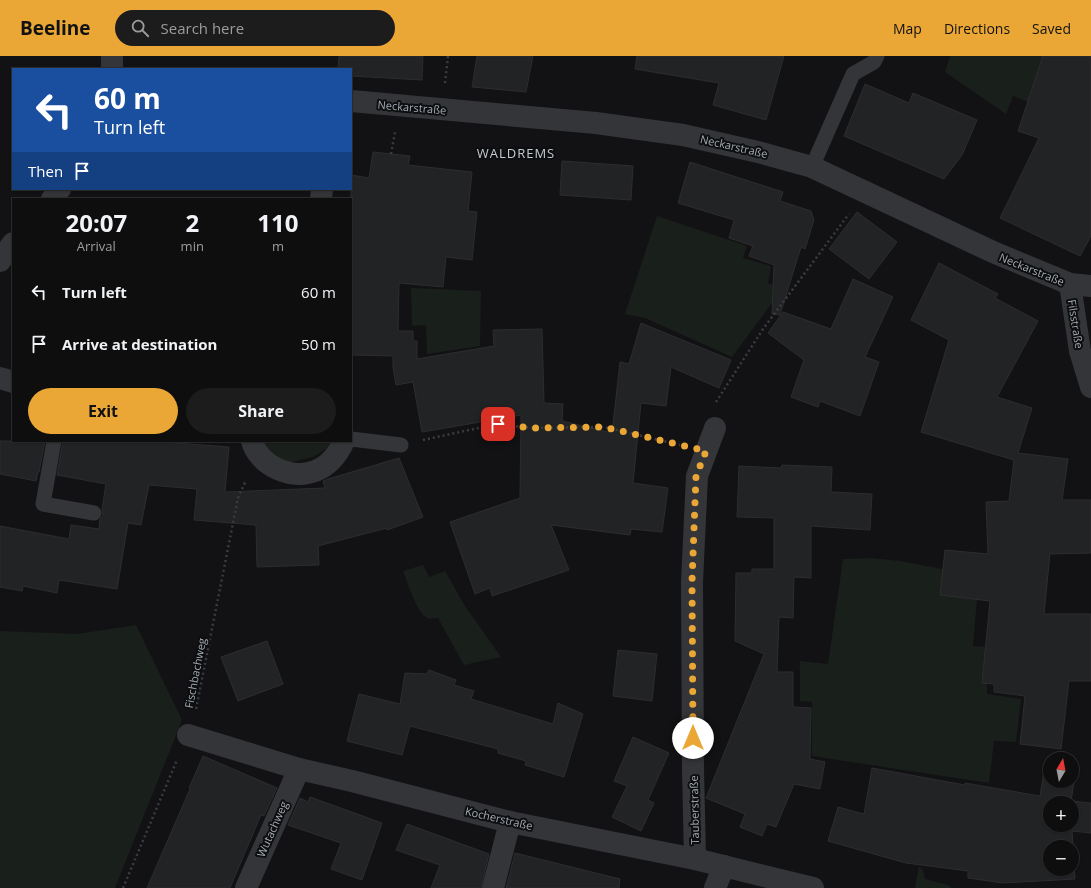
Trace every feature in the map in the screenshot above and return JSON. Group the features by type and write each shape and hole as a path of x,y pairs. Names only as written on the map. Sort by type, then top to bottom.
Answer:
{"street":[{"path":"112,56 112,68"},
{"name":"Neckarstraße","path":"352,101 596,123 683,135 758,152 812,167 993,252 1080,285"},
{"path":"53,198 59,190"},
{"path":"0,261 12,244"},
{"name":"Filsstraße","path":"1080,285 1080,351 1091,387"},
{"path":"0,378 12,382"},
{"name":"Tauberstraße","path":"695,859 692,582 696,476 715,428"},
{"path":"255,448 270,465 284,472 299,474 315,471 328,463 339,452 344,442"},
{"name":"Kocherstraße","path":"188,735 299,769 352,781 510,822 695,859 813,888"},
{"name":"Wutachweg","path":"246,888 299,769"},
{"path":"493,888 510,822"},
{"path":"715,888 724,866"}],"lane":[{"path":"812,167 854,74 874,62 877,56"},
{"path":"352,439 401,445"},
{"path":"54,442 43,504 94,513"}],"path":[{"path":"715,428 715,403 763,329 850,213"},
{"path":"401,445 498,424 532,428 604,427 706,451"},
{"name":"Fischbachweg","path":"123,888 194,722 238,498 255,448"}],"shaded area":[{"path":"950,56 1043,56 1028,102 1013,96 1006,114 945,72"},
{"path":"657,216 747,246 743,258 771,266 768,283 783,288 732,357 645,318 625,314"},
{"path":"411,288 481,291 480,346 427,354 426,325 412,326"},
{"path":"258,442 332,442 326,449 313,457 288,463 279,462"},
{"path":"871,558 900,561 979,576 973,646 987,647 987,694 1021,699 1016,742 994,741 989,783 812,756 812,702 800,701 800,661 828,664 843,559"},
{"path":"423,565 429,577 445,571 465,606 501,657 464,665 438,618 432,619 426,617 419,610 413,596 403,571"},
{"path":"136,625 182,720 115,888 0,888 0,631 77,634"},
{"path":"919,866 923,871 925,879 948,885 952,888 915,888"}],"building":[{"path":"339,56 423,56 422,80 352,76 352,68 338,68"},
{"path":"477,56 533,56 526,92 472,87"},
{"path":"637,56 784,56 766,120 713,105 719,83 635,69"},
{"path":"1043,56 1091,56 1091,236 1080,256 1000,218 1039,138 1018,131"},
{"path":"865,84 909,103 913,93 977,120 962,155 944,179 844,136"},
{"path":"373,152 410,156 408,165 472,172 468,211 477,212 472,260 446,257 443,287 399,283 398,331 413,331 413,341 417,341 417,359 494,346 493,330 542,329 544,403 563,404 562,421 612,433 620,362 629,364 641,323 731,360 719,388 671,367 666,406 641,403 633,483 668,488 662,532 631,529 630,535 551,525 569,570 492,596 490,588 475,594 450,522 520,498 521,415 422,432 413,382 396,385 393,356 352,355 352,175 369,178"},
{"path":"562,161 633,166 631,200 560,195"},
{"path":"690,162 783,192 780,201 811,211 814,220 805,249 801,247 780,315 772,314 774,265 749,256 753,246 729,238 734,220 678,203"},
{"path":"857,212 897,242 869,279 829,249"},
{"path":"939,263 998,294 995,298 1038,321 997,397 1032,408 1018,453 1068,459 1062,500 1091,500 1091,553 1050,554 1044,614 1091,614 1091,681 1069,681 1061,749 1020,744 1025,696 994,692 994,684 982,683 990,601 940,595 945,550 988,554 986,502 1009,501 1014,460 921,432 949,340 911,320"},
{"path":"853,279 893,297 865,357 879,362 860,416 820,401 818,407 791,397 804,360 768,333 783,312 831,329"},
{"path":"0,441 45,442 36,481 0,474"},
{"path":"63,442 164,442 229,447 225,492 325,488 323,481 399,458 423,517 387,530 387,528 318,546 319,565 257,567 256,525 194,520 197,489 149,485 141,525 128,523 117,589 59,580 57,593 23,586 22,591 0,587 0,526 69,539 71,525 99,529 100,519 103,515 102,509 106,484 57,475"},
{"path":"782,465 832,467 831,492 872,494 870,530 811,526 811,578 794,577 793,618 779,617 777,672 793,672 793,707 811,708 810,759 825,762 820,789 794,784 776,827 767,824 762,836 740,827 745,814 706,798 764,654 735,641 736,573 752,573 752,569 774,569 774,518 737,517 739,466 781,468"},
{"path":"267,641 283,684 238,701 221,657"},
{"path":"618,650 657,654 652,701 613,696"},
{"path":"429,670 456,680 454,685 474,691 471,699 553,724 558,703 583,714 564,777 525,765 526,761 498,753 498,749 410,726 402,755 347,741 359,694 400,704 405,673 427,674"},
{"path":"633,737 669,753 648,800 654,803 641,831 612,817 627,786 614,781"},
{"path":"203,756 277,788 264,816 261,815 230,888 147,888 190,789 189,788"},
{"path":"872,768 965,785 965,783 1040,796 1043,777 1043,788 1073,788 1072,796 1043,796 1043,832 1072,832 1073,840 1043,840 1043,876 1075,876 1075,879 1003,883 968,878 968,871 906,863 828,841 838,807 864,814"},
{"path":"310,797 382,823 362,880 331,869 341,843 288,825 300,798 308,802"},
{"path":"1079,802 1091,803 1091,833 1079,832"},
{"path":"407,824 489,854 481,888 431,888 440,865 396,850"},
{"path":"515,853 620,879 619,888 506,888"}],"district":[{"name":"WALDREMS","path":"516,153"}],"route":[{"path":"498,424 532,428 604,427 706,451 696,476 692,582 693,738"}]}
